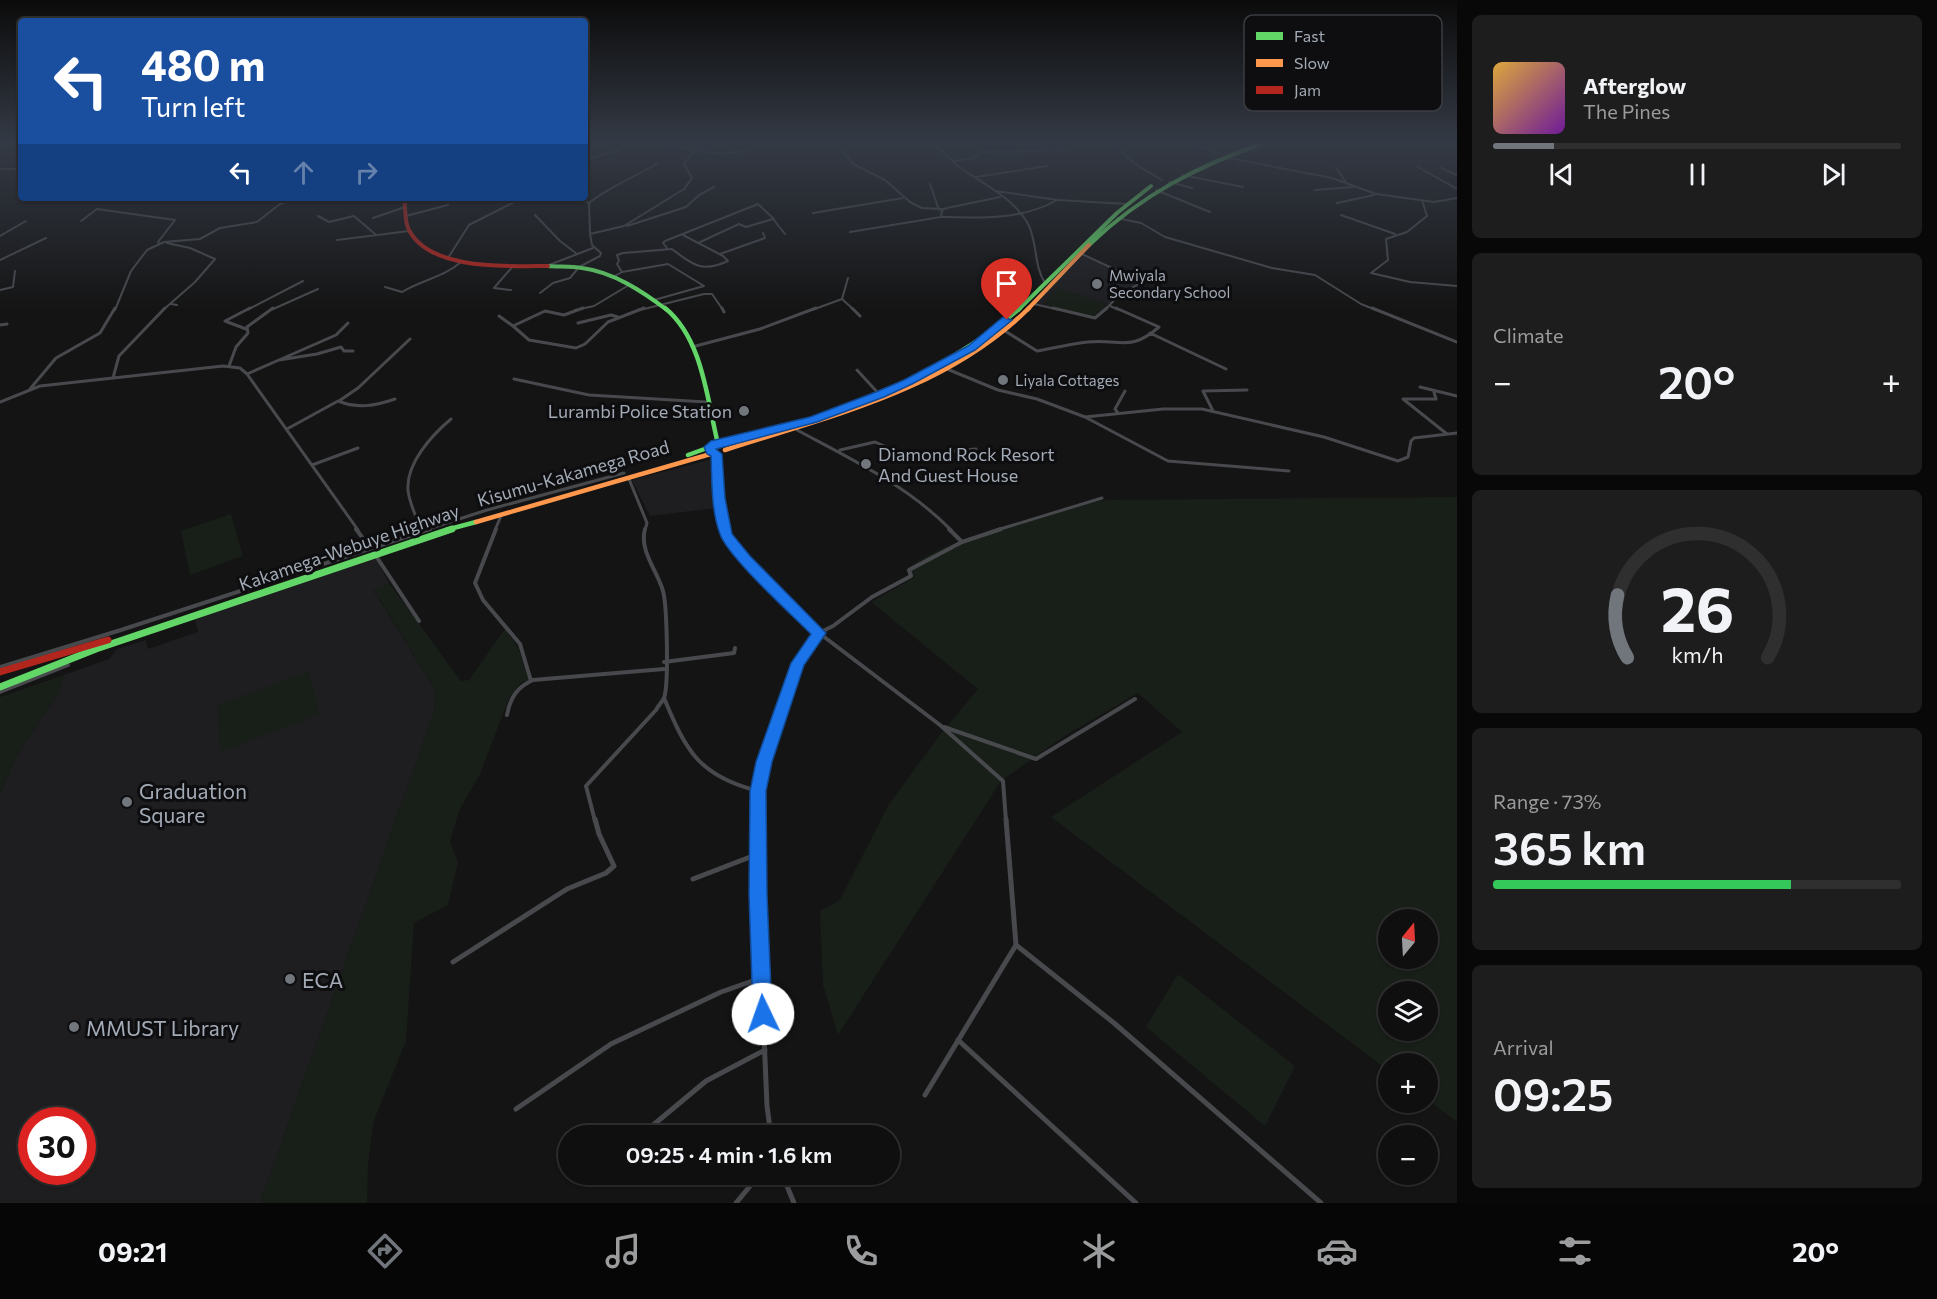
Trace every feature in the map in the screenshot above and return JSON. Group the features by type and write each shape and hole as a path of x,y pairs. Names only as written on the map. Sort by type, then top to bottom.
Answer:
{"main road":[{"path":"718,444 813,419 880,394 908,382 971,348 998,328 1046,284 1106,221 1137,198"},
{"path":"718,444 723,445 725,450 829,419 898,393 977,351 1034,304 1117,218 1144,198"},
{"path":"404,201 409,231 425,249 461,262 579,267 613,277 657,302 679,320 692,347 718,444"},
{"name":"Kisumu-Kakamega Road","path":"714,451 718,444"},
{"name":"Kisumu-Kakamega Road","path":"0,672 124,634 458,522 714,451 725,450"},
{"name":"Kakamega-Webuye Highway","path":"0,687 115,642 419,538 714,451"}],"street":[{"path":"589,203 595,198"},
{"path":"624,226 669,198"},
{"path":"590,234 686,207 696,198"},
{"path":"813,213 903,198"},
{"path":"904,198 922,208 941,209 995,198"},
{"path":"936,198 941,209 941,218"},
{"path":"1002,198 1019,212 1030,230 1036,263 1046,284"},
{"path":"1045,198 1127,204"},
{"path":"1175,198 1210,212"},
{"path":"1337,203 1365,198"},
{"path":"1408,198 1437,201 1456,198"},
{"path":"850,232 918,219 1019,212 1048,207 1058,200"},
{"path":"1422,200 1427,216 1407,232 1396,234 1385,240 1389,252 1388,260 1371,273 1410,282 1457,286"},
{"path":"30,389 50,362 100,332 122,295 134,263 159,244 196,240 212,230 260,221 278,205 288,201"},
{"path":"448,258 469,225 516,201"},
{"path":"585,201 589,203"},
{"path":"540,293 553,283 570,278 579,267 600,256 601,253 594,248 590,234 589,203"},
{"path":"668,249 664,242 758,204 774,219 785,234"},
{"path":"406,216 448,205"},
{"path":"373,218 405,207"},
{"path":"81,221 97,209 176,220 158,242 159,244"},
{"path":"535,215 577,254"},
{"path":"1341,215 1396,234"},
{"path":"318,216 329,222 354,216 376,235"},
{"path":"1117,218 1141,223 1166,237 1272,268 1315,275 1360,304 1457,342"},
{"path":"697,243 739,224 747,227 774,219"},
{"path":"0,236 26,221"},
{"path":"337,240 409,231"},
{"path":"719,254 765,238 763,233"},
{"path":"622,272 617,264 619,261 617,255 668,249 677,253 688,263 706,268 728,261 683,235"},
{"path":"0,260 45,238"},
{"path":"113,378 119,356 125,348 215,260 190,248 164,243"},
{"path":"549,265 594,248"},
{"path":"0,254 5,258"},
{"path":"1034,304 1095,318 1120,294 1143,282 1082,254"},
{"path":"385,287 402,292 419,282 448,273 461,262"},
{"path":"511,290 494,288 514,264"},
{"path":"499,316 529,340 576,348 584,346 603,326 619,318 704,286 668,264 622,272 613,277"},
{"path":"0,290 13,287 15,272"},
{"path":"842,299 848,278"},
{"path":"246,329 225,321 303,280"},
{"path":"513,326 545,311 564,315 594,306 629,285"},
{"path":"246,329 272,309 318,289"},
{"path":"657,302 710,293 716,298 724,312"},
{"path":"842,299 860,316"},
{"path":"692,347 754,331 842,299"},
{"path":"171,304 177,305"},
{"path":"1005,330 1037,351 1089,342 1134,343 1144,340 1159,327 1157,324 1110,306"},
{"path":"578,323 611,315 619,318"},
{"path":"247,374 304,347 336,335 348,323"},
{"path":"0,325 7,324"},
{"path":"229,366 238,343 248,333 246,329"},
{"path":"1150,333 1226,369"},
{"path":"287,429 359,390 393,352 410,339"},
{"path":"279,360 317,354 341,347 344,351 353,351"},
{"path":"0,402 30,389 229,366 240,368 247,374 287,429 370,548"},
{"path":"946,368 998,390 1048,402 1085,417 1168,461 1289,471"},
{"path":"857,370 880,394"},
{"path":"514,379 589,395 706,402"},
{"path":"1420,387 1457,396"},
{"path":"1213,411 1203,391 1247,390"},
{"path":"1118,413 1115,409 1125,391"},
{"path":"1434,392 1436,399 1403,399 1447,434"},
{"path":"338,401 350,407 361,408 395,399"},
{"path":"1085,417 1184,408 1213,411 1324,437 1398,460 1408,457 1411,441 1414,438 1457,433"},
{"path":"421,531 408,490 409,473 436,432 451,419"},
{"path":"795,428 839,451 923,504 962,542"},
{"path":"839,451 875,442 907,456 976,449"},
{"path":"312,465 358,448"},
{"path":"714,451 726,535 745,559 819,633 940,726 1003,781 1016,945 925,1095"},
{"path":"0,667 102,636 421,531 540,495 669,465"},
{"path":"0,692 100,651 376,556 626,476"},
{"path":"626,476 647,523 643,533 643,546 665,600 664,698 691,753 713,776 730,784 758,791"},
{"path":"770,1125 760,978 758,791 764,762 798,663 819,633 833,626 889,586 902,582 910,576 909,570 921,562 962,542 1056,510 1102,498"},
{"path":"501,516 475,583 477,591 497,618 519,642 531,681"},
{"path":"376,556 419,621"},
{"path":"664,662 694,660 700,656 734,653 735,648"},
{"path":"31,657 41,659"},
{"path":"507,715 517,689 531,681 664,669"},
{"path":"29,676 41,676"},
{"path":"453,962 567,889 612,870 614,866 599,834 586,786 642,727 664,698"},
{"path":"940,726 1036,759 1135,699"},
{"path":"693,879 758,854"},
{"path":"1016,945 1114,1023 1322,1203"},
{"path":"516,1109 611,1044 721,992 760,978"},
{"path":"958,1040 1136,1203"},
{"path":"653,1125 706,1081 765,1050"},
{"path":"736,1203 751,1185"},
{"path":"787,1185 794,1203"}],"shaded area":[{"name":"Mwiyala Secondary School","path":"1082,254 1142,282 1120,294 1097,317 1035,304"},
{"path":"1056,288 1107,303 1094,317 1044,304"},
{"path":"712,459 716,508 650,516 632,480"},
{"path":"1457,497 1457,1122 1438,1108 1438,1053 1378,1053 1378,1063 1051,817 1182,732 1138,693 1066,735 1001,781 838,1035 823,985 820,911 840,900 889,804 942,732 978,689 871,602 915,577 906,570 944,548 973,537 1106,500"},
{"path":"231,514 243,556 190,575 181,531"},
{"path":"374,555 389,583 374,591 436,691 434,712 260,1203 0,1203 0,792 17,756 57,696 64,675 109,659 117,649 146,640 148,649 198,632 195,619"},
{"path":"389,583 461,681 469,680 505,629 518,648 529,680 521,683 510,696 480,774 459,811 450,841 458,862 448,905 414,923 406,1041 373,1123 367,1203 260,1203 434,712 436,691 374,590"},
{"path":"309,672 320,714 220,752 217,705"},
{"path":"64,675 57,696 17,756 0,792 0,697"},
{"path":"1178,974 1295,1066 1265,1126 1146,1027"}],"traffic: fast":[{"path":"880,394 937,366 974,344 1008,319 1135,198"},
{"path":"1089,245 1145,198"},
{"path":"548,266 584,268 609,276 655,300 678,320 685,329 695,355 718,444"},
{"path":"688,455 710,447"},
{"path":"0,687 96,649 419,538 476,522"}],"traffic: slow":[{"path":"725,450 867,405 935,376 967,358 998,336 1034,304 1089,245"},
{"path":"719,444 746,438"},
{"path":"476,522 714,453"}],"traffic: jam":[{"path":"404,201 409,230 418,243 432,252 450,259 471,263 548,266"},
{"path":"0,672 108,640"}],"place":[{"name":"Mwiyala Secondary School","path":"1097,284"},
{"name":"Liyala Cottages","path":"1003,380"},
{"name":"Lurambi Police Station","path":"744,411"},
{"name":"Diamond Rock Resort And Guest House","path":"866,464"},
{"name":"Graduation Square","path":"127,802"},
{"name":"ECA","path":"290,979"},
{"name":"MMUST Library","path":"74,1027"}],"route":[{"path":"763,1014 758,894 758,791 764,762 798,663 819,633 745,559 726,535 719,498 717,454 711,452 710,447 813,419 880,394 908,382 971,348 1007,320"}]}
